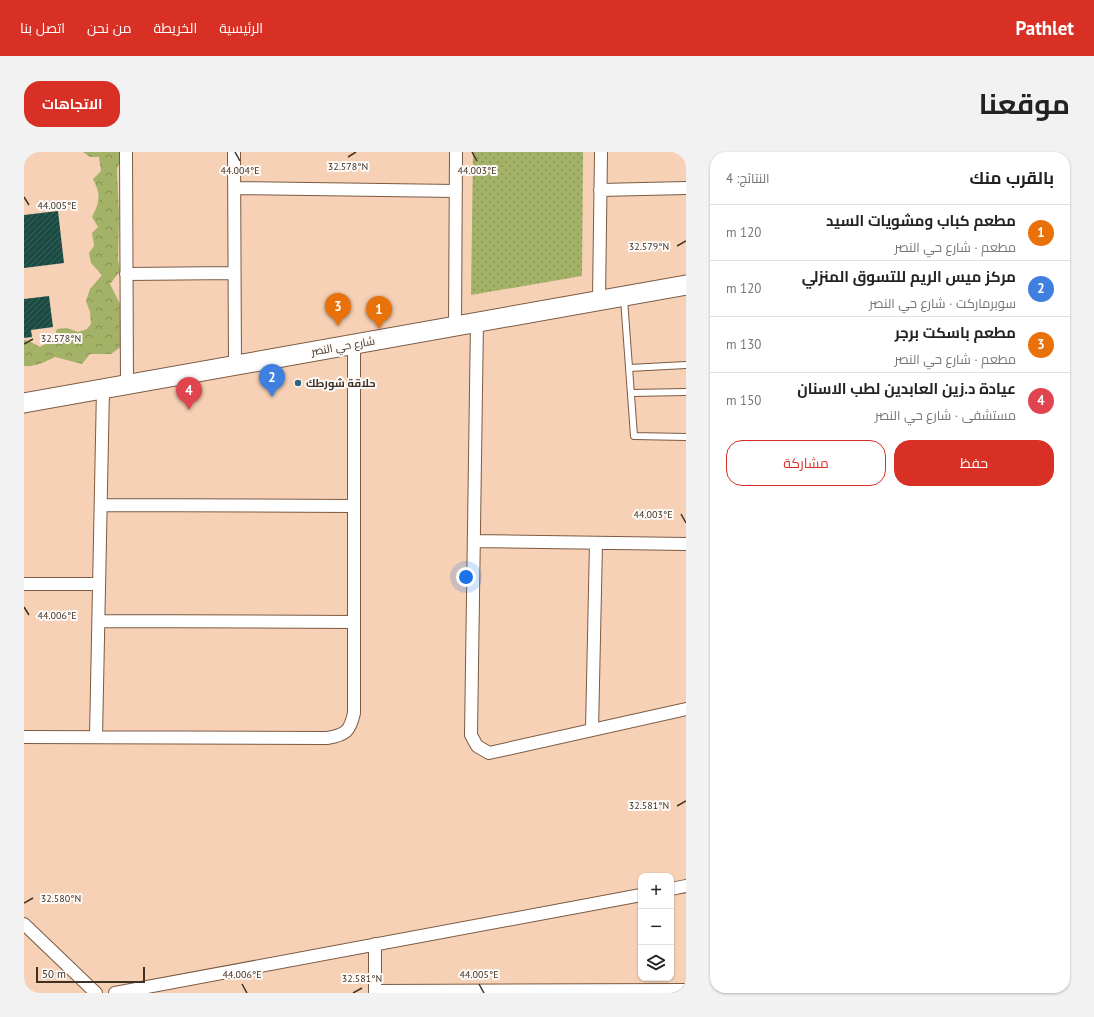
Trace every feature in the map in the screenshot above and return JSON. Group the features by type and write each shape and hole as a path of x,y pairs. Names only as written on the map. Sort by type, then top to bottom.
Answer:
{"main road":[{"name":"شارع حي النصر","path":"24,403 599,299 686,285"}],"street":[{"path":"126,152 127,385"},
{"path":"234,152 235,365"},
{"path":"455,326 456,152"},
{"path":"599,299 601,152"},
{"path":"234,188 456,190"},
{"path":"600,190 686,188"},
{"path":"126,274 234,273"},
{"path":"477,321 471,735 477,746 489,753 686,709"},
{"path":"24,736 327,738 339,736 347,732 352,724 354,713 354,344"},
{"path":"96,737 103,389"},
{"path":"101,505 354,506"},
{"path":"474,541 686,544"},
{"path":"592,730 596,543"},
{"path":"24,584 100,584"},
{"path":"99,621 354,622"},
{"path":"674,888 686,886"},
{"path":"115,993 638,896"},
{"path":"24,924 96,993"},
{"path":"375,944 375,992 597,992 686,990"}],"lane":[{"path":"624,295 634,436 686,437"},
{"path":"629,368 686,365"},
{"path":"631,393 686,392"}],"green space":[{"path":"83,152 123,152 117,169 119,218 118,259 120,271 110,284 122,308 122,346 111,354 90,354 82,364 55,357 36,365 24,366 24,340 40,347 53,340 57,329 67,328 78,332 87,329 91,324 90,312 86,301 90,289 102,275 91,263 89,253 94,246 92,233 98,227 92,217 98,203 98,194 93,179 101,171 99,157 90,157"},
{"path":"473,152 583,152 582,276 471,295"}],"building":[{"path":"58,211 64,263 24,268 24,215"},
{"path":"49,296 53,327 31,330 32,337 24,338 24,299"}],"place":[{"name":"مطعم باسكت برجر","path":"338,326"},
{"name":"مطعم كباب ومشويات السيد","path":"379,329"},
{"name":"حلاقة شورطك","path":"298,383"},
{"name":"مركز ميس الريم للتسوق المنزلي","path":"272,397"},
{"name":"عيادة د.زين العابدين لطب الاسنان","path":"189,410"}]}
